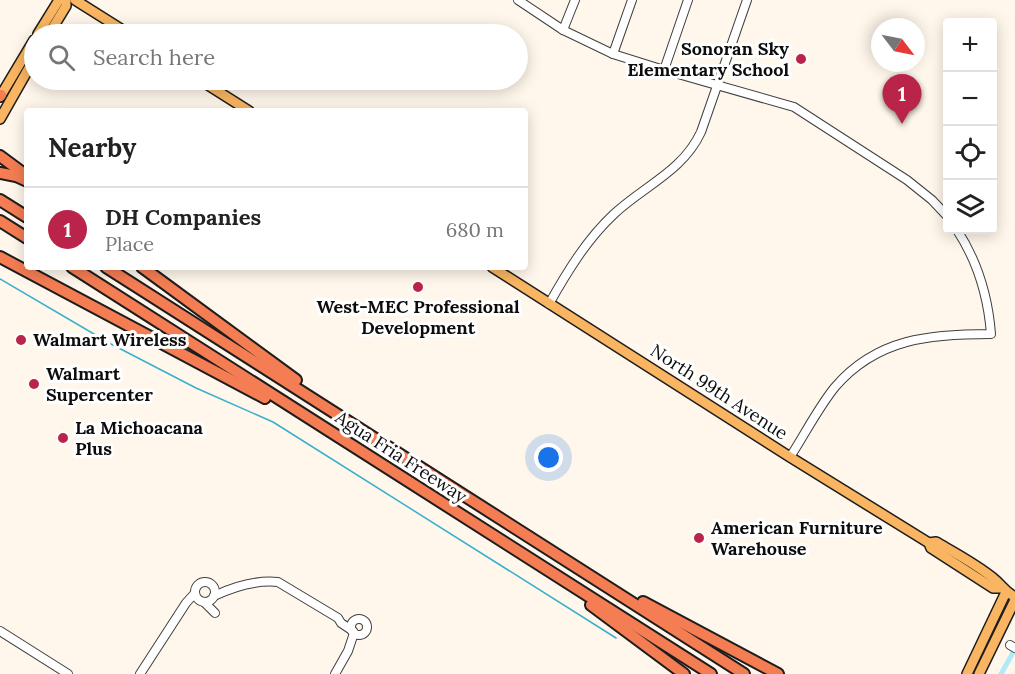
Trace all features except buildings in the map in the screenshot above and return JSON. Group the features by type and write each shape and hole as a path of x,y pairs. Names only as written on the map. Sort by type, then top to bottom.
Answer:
{"highway":[{"path":"0,156 24,176"},
{"path":"0,173 24,177"},
{"path":"0,200 24,215"},
{"path":"0,221 24,236"},
{"path":"0,258 179,351 348,443"},
{"name":"Agua Fria Freeway","path":"77,270 711,674"},
{"name":"Agua Fria Freeway","path":"111,270 744,674"},
{"path":"146,270 326,401 358,428"},
{"path":"555,553 778,674"},
{"path":"546,569 684,674"}],"main road":[{"path":"44,24 59,0"},
{"path":"55,24 66,6 66,0"},
{"path":"75,0 113,24"},
{"path":"0,96 24,56"},
{"path":"0,119 24,77"},
{"path":"216,90 244,108"},
{"name":"North 99th Avenue","path":"497,270 929,543 932,548 993,588 1003,590 1015,599"},
{"path":"967,674 1003,590"},
{"path":"980,674 1015,599"}],"street":[{"path":"518,0 563,30 613,54 786,104 801,111 907,180 943,212"},
{"path":"563,30 575,0"},
{"path":"613,54 632,0"},
{"path":"664,70 688,0"},
{"path":"549,304 596,232 613,214 674,169 690,152 701,132 747,0"},
{"path":"790,457 835,388 869,358 897,344 918,338 954,334 991,334 983,285 971,253 959,234"},
{"path":"183,609 231,589 269,581 278,582 338,618 362,620 367,624 366,631 356,633 341,623 338,618"},
{"path":"141,674 201,583 231,589"},
{"path":"208,599 214,589 210,584"},
{"path":"195,593 208,599"},
{"path":"355,621 352,626 356,633"},
{"path":"0,631 68,674"},
{"path":"334,674 356,633"}],"waterway":[{"path":"0,279 111,344 196,388 273,422 616,638"},
{"path":"1001,674 1015,649"}],"place":[{"name":"Sonoran Sky Elementary School","path":"801,59"},
{"name":"DH Companies","path":"902,124"},
{"name":"West-MEC Professional Development","path":"418,287"},
{"name":"Walmart Wireless","path":"21,340"},
{"name":"Walmart Supercenter","path":"34,384"},
{"name":"La Michoacana Plus","path":"63,438"},
{"name":"American Furniture Warehouse","path":"699,538"}]}
